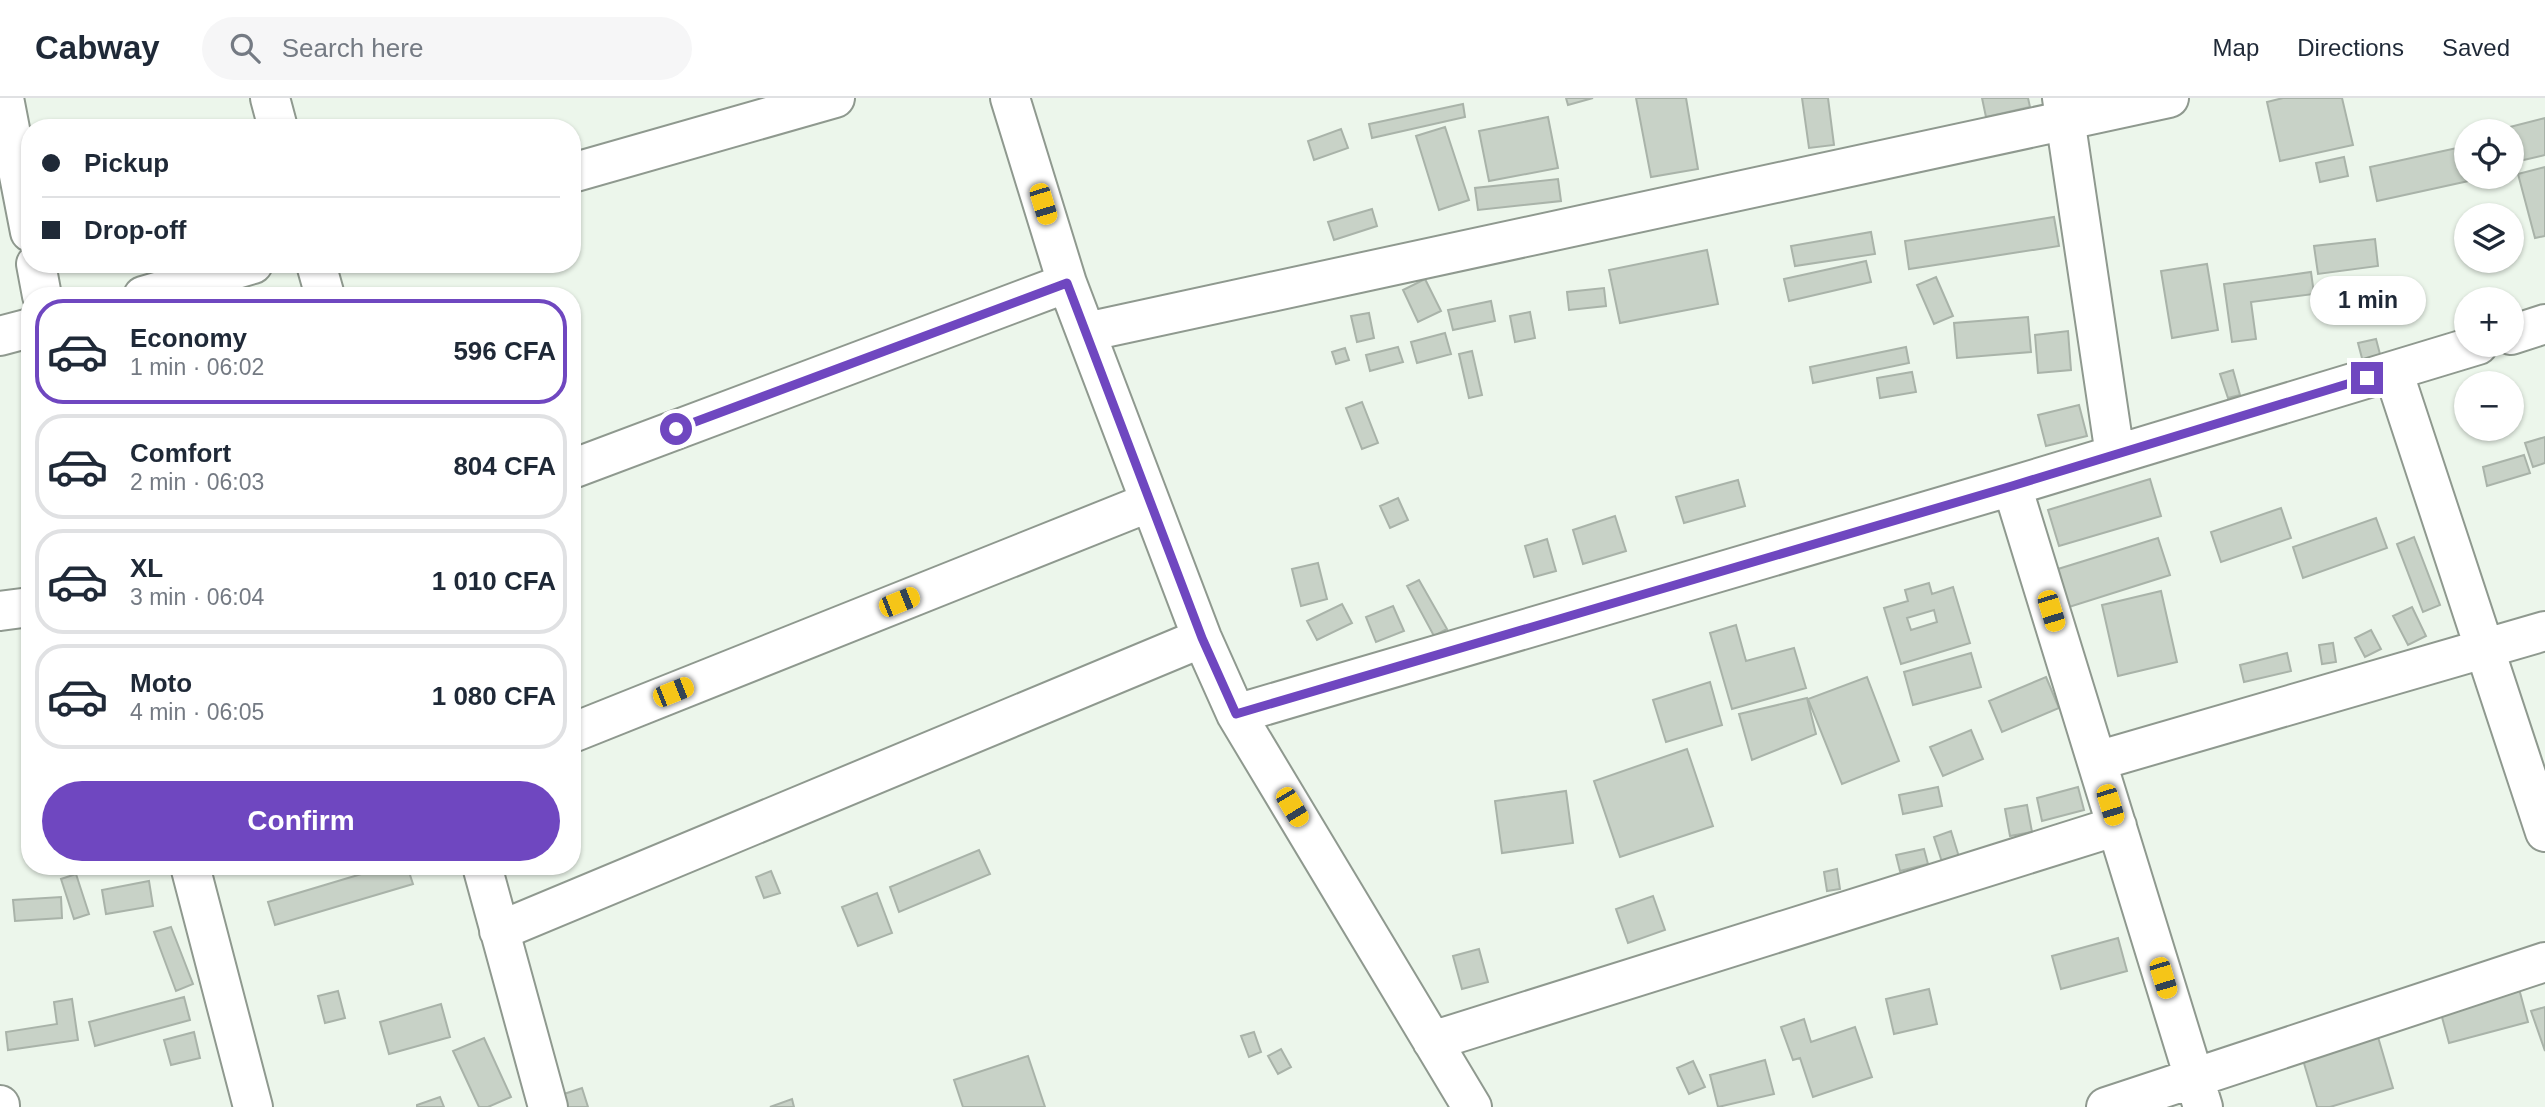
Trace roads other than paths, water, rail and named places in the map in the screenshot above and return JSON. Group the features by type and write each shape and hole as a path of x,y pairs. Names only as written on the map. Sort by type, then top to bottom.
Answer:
{"street":[{"path":"4,98 21,186"},
{"path":"270,98 276,119"},
{"path":"581,170 835,98"},
{"path":"1010,98 1067,283 1202,638 1236,714 1472,1107"},
{"path":"1086,332 2064,109 2169,98"},
{"path":"2064,109 2115,455"},
{"path":"174,287 222,273"},
{"path":"581,465 1067,283"},
{"path":"2524,331 2545,324"},
{"path":"0,336 21,330"},
{"path":"1236,714 2012,486 2454,352"},
{"path":"2393,371 2545,832"},
{"path":"2012,486 2198,1093"},
{"path":"581,729 1150,502"},
{"path":"0,611 21,608"},
{"path":"2097,761 2545,631"},
{"path":"499,931 1202,638"},
{"path":"1432,1041 2116,826"},
{"path":"192,875 253,1107"},
{"path":"484,875 548,1107"},
{"path":"2106,1107 2198,1093 2545,962"}]}
